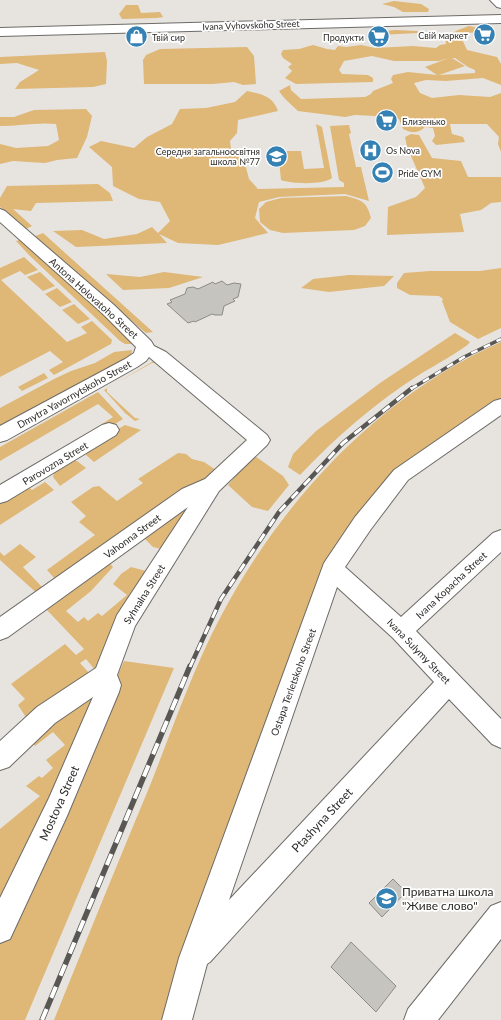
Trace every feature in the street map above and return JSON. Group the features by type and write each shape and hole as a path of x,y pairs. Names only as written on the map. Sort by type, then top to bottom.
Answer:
{"main road":[{"path":"496,0 501,4"},
{"name":"Ivana Vyhovskoho Street","path":"0,32 501,19"}],"street":[{"name":"Antona Holovatoho Street","path":"0,214 108,309 145,344 145,350"},
{"name":"Dmytra Yavornytskoho Street","path":"0,435 131,363 145,350"},
{"name":"Vahonna Street","path":"0,630 189,495 212,484 260,440 198,386 160,356 154,352 145,350"},
{"name":"Ostapa Terletskoho Street","path":"176,1020 194,958 332,569 363,523 401,475 501,406"},
{"name":"Parovozna Street","path":"0,495 109,430"},
{"name":"Syhnalna Street","path":"105,674 125,622 212,484"},
{"name":"Ivana Kopacha Street","path":"401,631 501,539"},
{"name":"Ivana Sulymy Street","path":"332,569 401,631 449,682 497,724"},
{"path":"0,758 46,715 105,674"},
{"name":"Mostova Street","path":"1,925 58,807 107,692 109,685 105,674"},
{"name":"Ptashyna Street","path":"194,958 449,682"},
{"path":"419,1020 501,916"}],"shaded area":[{"path":"394,1 421,4 429,9 428,12 403,12 394,7 382,4"},
{"path":"126,5 138,5 141,13 160,12 163,17 122,19 119,14"},
{"path":"469,26 491,30 488,32 462,33 461,37 467,50 497,57 501,64 501,85 483,78 446,81 426,80 414,83 420,93 432,98 459,95 490,97 501,93 501,152 498,144 499,137 487,124 450,124 452,134 463,137 465,142 436,145 432,141 435,136 433,128 425,127 420,131 412,132 403,129 399,119 395,117 355,115 345,117 298,111 279,91 290,85 291,90 301,99 365,97 373,91 393,83 391,79 393,75 408,72 437,75 425,67 449,58 439,61 394,61 372,56 344,61 339,70 342,74 368,75 373,78 373,82 296,84 285,78 292,71 288,67 292,64 283,58 281,54 283,50 299,49 313,45 335,50 338,46 346,47 361,45 375,48 413,46 436,48 440,45 446,44 445,37","holes":["452,58 455,58 475,70 475,73 439,75 465,66"]},
{"path":"395,30 418,31 418,33 379,35 376,32"},
{"path":"247,47 254,56 256,84 243,85 234,82 213,84 144,84 143,60 146,55 160,49"},
{"path":"105,52 107,61 106,84 93,87 15,89 20,82 39,70 17,63 0,64 0,57"},
{"path":"247,91 266,96 273,102 278,111 238,120 237,133 230,141 231,149 244,160 249,179 258,189 344,187 344,183 339,180 330,126 349,125 351,133 349,134 356,167 361,167 369,201 345,194 279,197 259,202 255,218 268,233 218,245 178,243 159,234 167,243 76,247 53,231 82,230 104,239 137,234 152,227 158,233 170,221 160,202 139,199 113,186 112,167 89,147 101,141 134,148 147,137 172,124 180,109 206,108 235,102"},
{"path":"86,109 92,116 87,137 77,158 45,163 13,161 0,164 0,144 16,148 48,146 59,140 56,124 42,123 0,126 0,117 14,117 34,110"},
{"path":"316,124 322,127 332,178 315,183 281,180 278,151 301,151 304,169 324,168"},
{"path":"411,134 419,135 432,158 461,161 468,177 501,177 501,202 491,203 481,210 460,214 464,232 387,235 388,207 416,197 425,188 407,147 405,137"},
{"path":"98,184 110,193 113,201 36,203 31,211 13,209 32,226 26,229 0,207 0,198 7,186"},
{"path":"346,196 360,200 368,208 371,218 365,226 354,230 283,233 270,230 260,222 259,209 266,202 281,198"},
{"path":"43,233 153,332 146,333 33,237"},
{"path":"19,240 39,255 125,334 132,344 125,344 120,341 29,255 16,241"},
{"path":"24,257 38,270 25,275 20,271 1,280 67,342 87,333 81,327 92,321 112,340 111,344 54,375 49,370 63,362 50,351 0,377 0,268"},
{"path":"501,268 501,328 478,339 450,322 442,301 443,299 439,296 410,295 397,288 397,283 404,273 430,271 480,271"},
{"path":"40,272 55,286 43,291 27,277"},
{"path":"164,272 203,277 169,288 123,290 106,274 140,277"},
{"path":"349,275 394,276 384,286 329,292 301,288 313,279"},
{"path":"57,288 72,302 60,307 45,294"},
{"path":"74,304 90,319 78,324 62,310"},
{"path":"455,333 470,342 387,397 356,421 300,475 288,467 293,454 316,431 380,383"},
{"path":"501,342 501,400 371,500 167,1020 54,1020 151,783 192,677 221,616 246,573 274,531 305,492 338,455 375,422 414,391 456,364"},
{"path":"132,350 131,357 0,432 0,408 54,379 71,371 95,363 114,352"},
{"path":"156,361 159,363 152,363 116,383 152,362"},
{"path":"44,373 48,378 22,391 18,387"},
{"path":"107,388 107,392 135,418 140,419 135,421 125,413 104,390"},
{"path":"98,392 123,419 107,429 102,424 113,417 98,404 0,461 0,447"},
{"path":"125,425 141,430 94,462 86,455 84,449"},
{"path":"178,453 186,454 192,459 204,462 216,470 210,479 40,596 0,560 0,552 4,556 20,544 36,557 23,567 42,587 48,582 49,583 55,579 47,570 95,535 79,522 86,516 71,502 93,487 99,486 117,501 143,483 138,479"},
{"path":"255,456 283,476 289,485 268,511 252,507 228,485"},
{"path":"69,460 77,461 86,468 60,486 53,477 55,469"},
{"path":"23,482 32,490 45,482 54,490 0,525 0,497"},
{"path":"192,499 197,502 165,550 153,547 141,535"},
{"path":"107,560 113,567 91,591 66,611 78,622 84,617 88,621 98,613 102,616 127,595 113,584 121,574 131,567 150,572 105,658 95,670 86,659 80,663 90,674 29,722 18,705 25,699 11,684 65,644 76,655 84,649 45,608"},
{"path":"124,661 174,668 25,1020 0,1020 0,941"},
{"path":"89,692 101,698 0,905 0,829 40,796 26,786 39,776 42,778 53,768 46,760 65,745 53,732 35,746 30,740"}],"building":[{"path":"222,281 227,285 234,283 241,284 238,297 233,299 235,301 224,306 222,315 212,314 195,322 188,323 167,304 172,302 170,300 185,294 187,288 193,287 198,289 213,282 215,284"},
{"name":"Приватна школа \"Живе слово\"","path":"393,879 406,892 382,917 369,903"},
{"path":"351,942 396,986 376,1012 331,967"}],"railway":[{"path":"411,389 464,357 501,339"},
{"path":"190,667 221,599 279,512 343,443 412,388"},
{"path":"42,1020 190,666"}],"place":[{"name":"Свій маркет","path":"484,35"},
{"name":"Твій сир","path":"136,37"},
{"name":"Продукти","path":"379,37"},
{"name":"Близенько","path":"386,121"},
{"name":"Os Nova","path":"371,150"},
{"name":"Середня загальноосвітня школа №77","path":"276,156"},
{"name":"Pride GYM","path":"383,173"},
{"name":"Приватна школа \"Живе слово\"","path":"387,898"}]}
